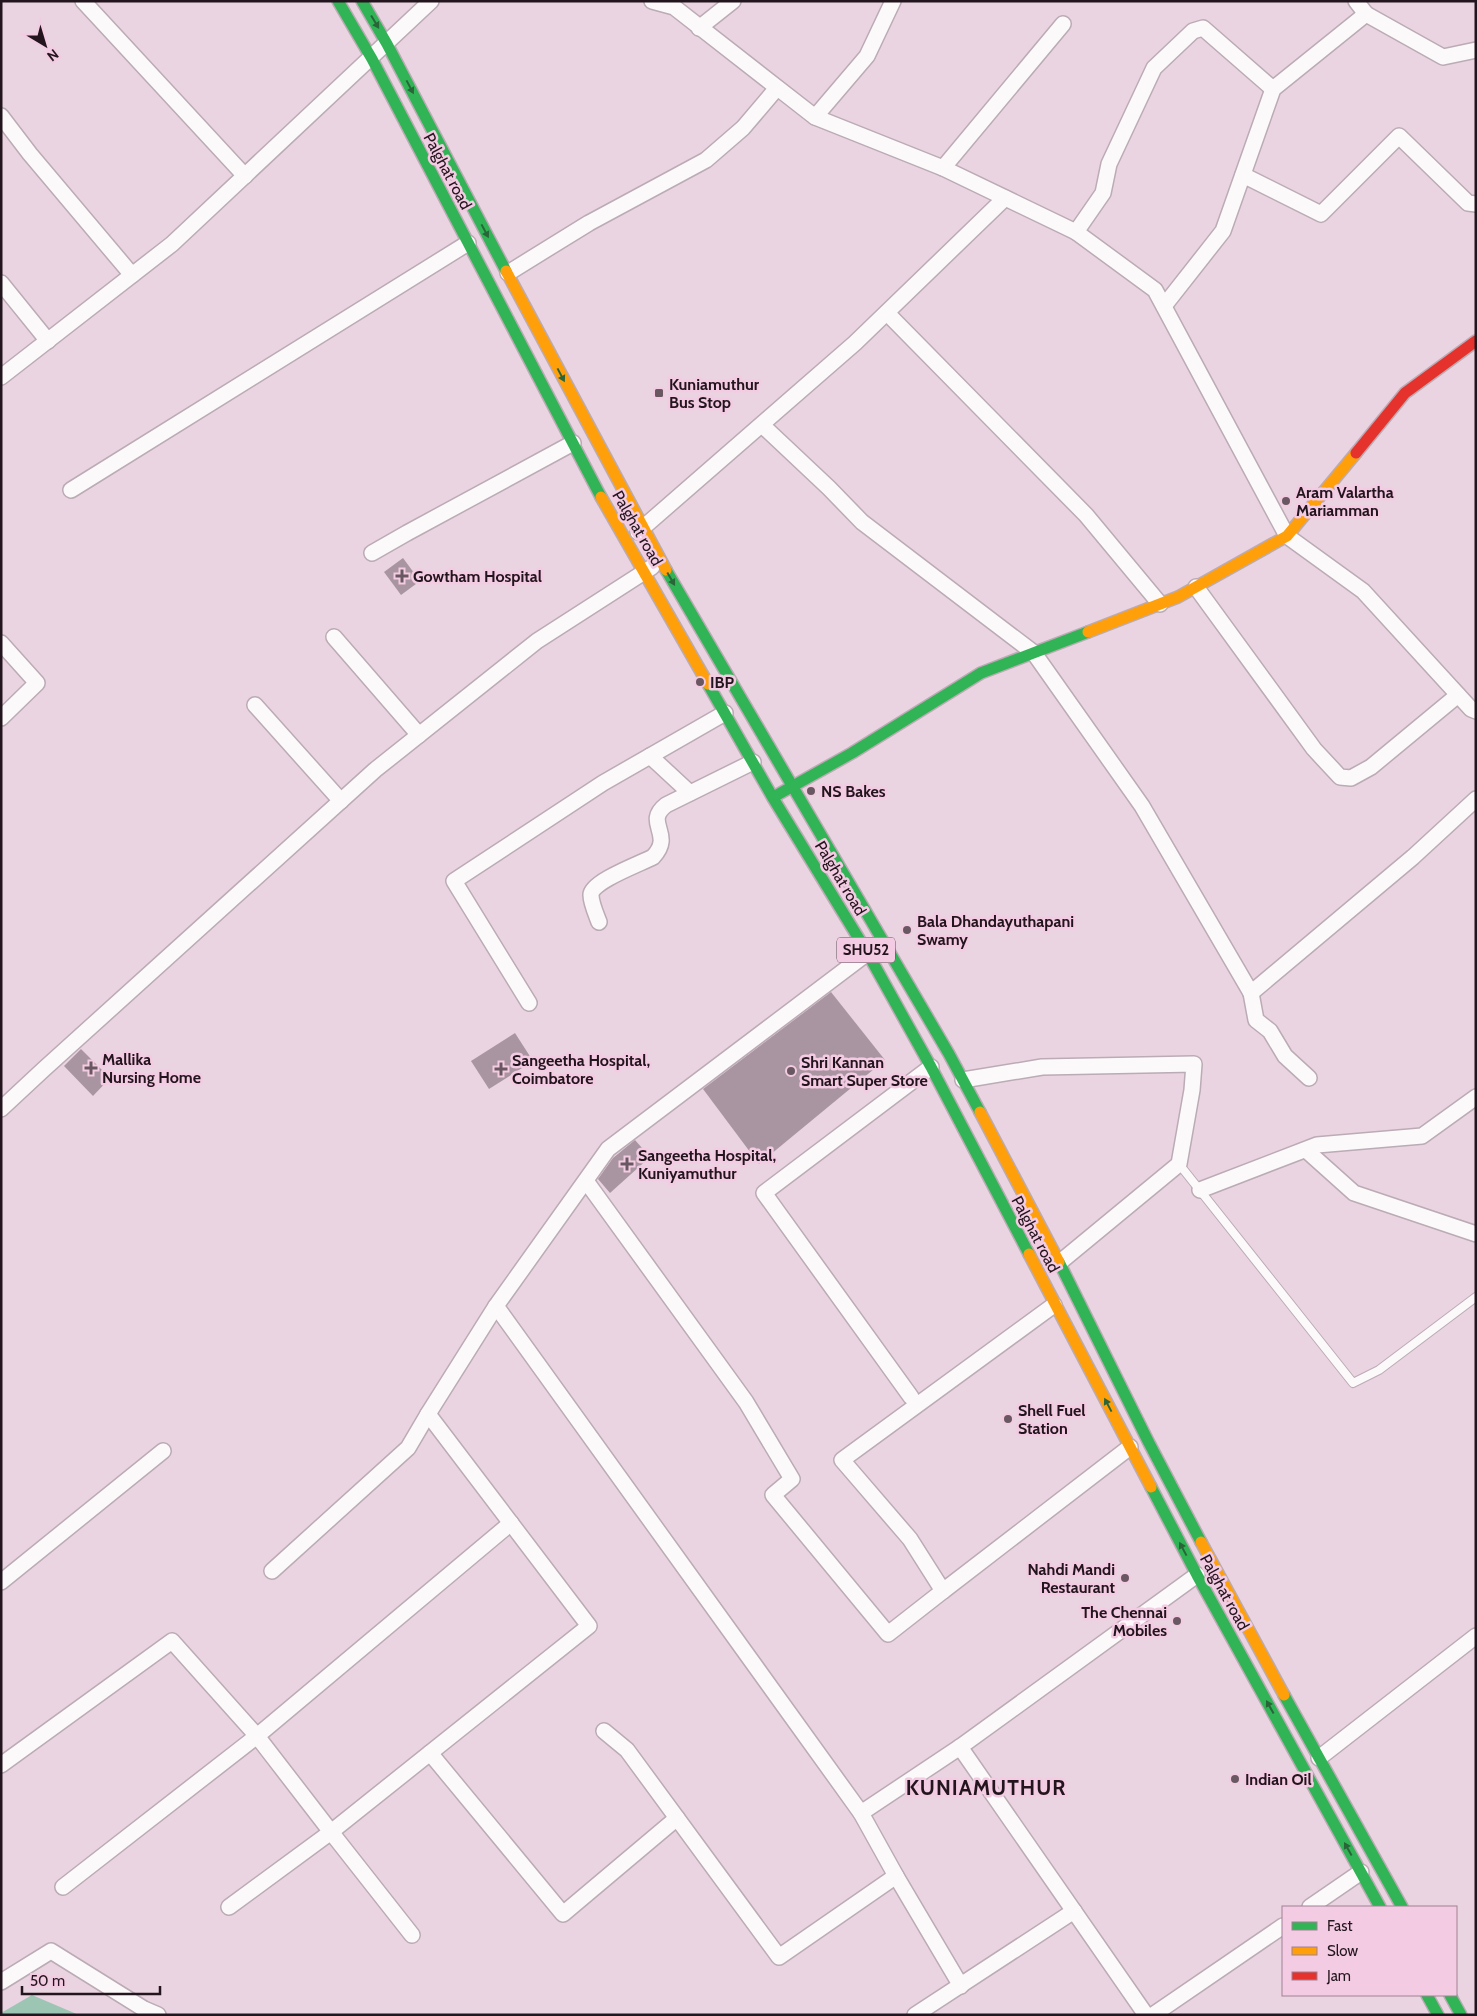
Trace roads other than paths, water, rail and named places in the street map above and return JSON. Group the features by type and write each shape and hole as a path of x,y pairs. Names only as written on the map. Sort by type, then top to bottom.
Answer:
{"main road":[{"name":"Palghat road","path":"338,1 372,59 609,513 726,713 773,798 867,952 931,1067 1197,1575 1379,1906"},
{"name":"Palghat road","path":"362,1 387,44 661,561 826,846 885,942 963,1080 1059,1263 1149,1442 1262,1656 1401,1906"},
{"path":"773,798 852,753 980,673 1160,604 1196,587 1287,536 1405,393 1476,341"},
{"path":"1428,1996 1438,2015"},
{"path":"1451,1996 1461,2015"}],"street":[{"path":"83,1 245,176"},
{"path":"1,377 172,244 372,59 431,1"},
{"path":"652,1 674,8 815,117 943,168 1076,232 1154,290 1287,536 1363,591 1471,709 1476,711"},
{"path":"699,28 733,1"},
{"path":"815,117 867,56 894,1"},
{"path":"1356,1 1366,14 1443,57 1476,50"},
{"path":"1164,306 1223,231 1273,89 1366,14"},
{"path":"943,168 1063,24"},
{"path":"1076,232 1102,193 1109,164 1154,68 1193,31 1203,28 1273,89"},
{"path":"508,273 589,223 706,160 743,128 777,88"},
{"path":"1,116 30,154 132,275"},
{"path":"1243,175 1320,214 1399,136 1468,203 1476,204"},
{"path":"626,542 762,425 887,313 1005,198"},
{"path":"71,490 468,243"},
{"path":"1,283 48,341"},
{"path":"887,313 1086,515 1160,604"},
{"path":"762,425 862,522 1034,653 1142,806 1251,993 1256,1020 1270,1031 1285,1056 1309,1078"},
{"path":"372,553 407,532 573,443"},
{"path":"1,1109 375,770 537,641 661,561"},
{"path":"1196,587 1314,748 1340,777 1351,778 1371,767 1458,695"},
{"path":"334,637 419,735"},
{"path":"1,643 37,683 1,718"},
{"path":"255,705 341,801"},
{"path":"530,1003 454,881 603,783 726,713"},
{"path":"650,756 690,793"},
{"path":"599,922 591,895 592,890 600,883 654,857 662,844 657,818 660,810 752,762"},
{"path":"1251,993 1413,857 1476,799"},
{"path":"272,1571 408,1448 496,1306 608,1149 867,952 885,942"},
{"path":"963,1080 1042,1067 1194,1064 1192,1090 1179,1164 1059,1263"},
{"path":"911,1397 764,1193 931,1067"},
{"path":"1200,1190 1317,1146 1422,1136 1476,1097"},
{"path":"1306,1150 1354,1192 1476,1234"},
{"path":"586,1181 751,1410 792,1478 773,1495 888,1634 1130,1447"},
{"path":"942,1592 910,1539 842,1460 1054,1304"},
{"path":"496,1306 861,1813 961,1986"},
{"path":"229,1907 332,1832 589,1626 428,1414"},
{"path":"1,1582 163,1451"},
{"path":"63,1887 258,1736 511,1523"},
{"path":"861,1813 960,1747 1197,1575"},
{"path":"1319,1758 1476,1636"},
{"path":"1,1765 172,1641 258,1736 412,1935"},
{"path":"604,1731 627,1750 779,1957 896,1876"},
{"path":"960,1747 1146,2015"},
{"path":"430,1753 563,1914 677,1818"},
{"path":"1311,1906 1361,1872"},
{"path":"915,2015 1074,1910"},
{"path":"1153,2015 1282,1927"},
{"path":"1,1982 51,1952 144,2009 158,2015"}],"lane":[{"path":"1179,1164 1353,1382 1379,1370 1476,1297"}],"place":[{"name":"Kuniamuthur Bus Stop","path":"659,393"},
{"name":"Aram Valartha Mariamman","path":"1286,501"},
{"name":"Gowtham Hospital","path":"402,576"},
{"name":"IBP","path":"700,682"},
{"name":"NS Bakes","path":"811,791"},
{"name":"Bala Dhandayuthapani Swamy","path":"907,930"},
{"name":"Mallika Nursing Home","path":"91,1068"},
{"name":"Sangeetha Hospital, Coimbatore","path":"501,1069"},
{"name":"Shri Kannan Smart Super Store","path":"791,1071"},
{"name":"Sangeetha Hospital, Kuniyamuthur","path":"627,1164"},
{"name":"Shell Fuel Station","path":"1008,1419"},
{"name":"Nahdi Mandi Restaurant","path":"1125,1578"},
{"name":"The Chennai Mobiles","path":"1177,1621"},
{"name":"Indian Oil","path":"1235,1779"}],"district":[{"name":"KUNIAMUTHUR","path":"986,1788"}]}
